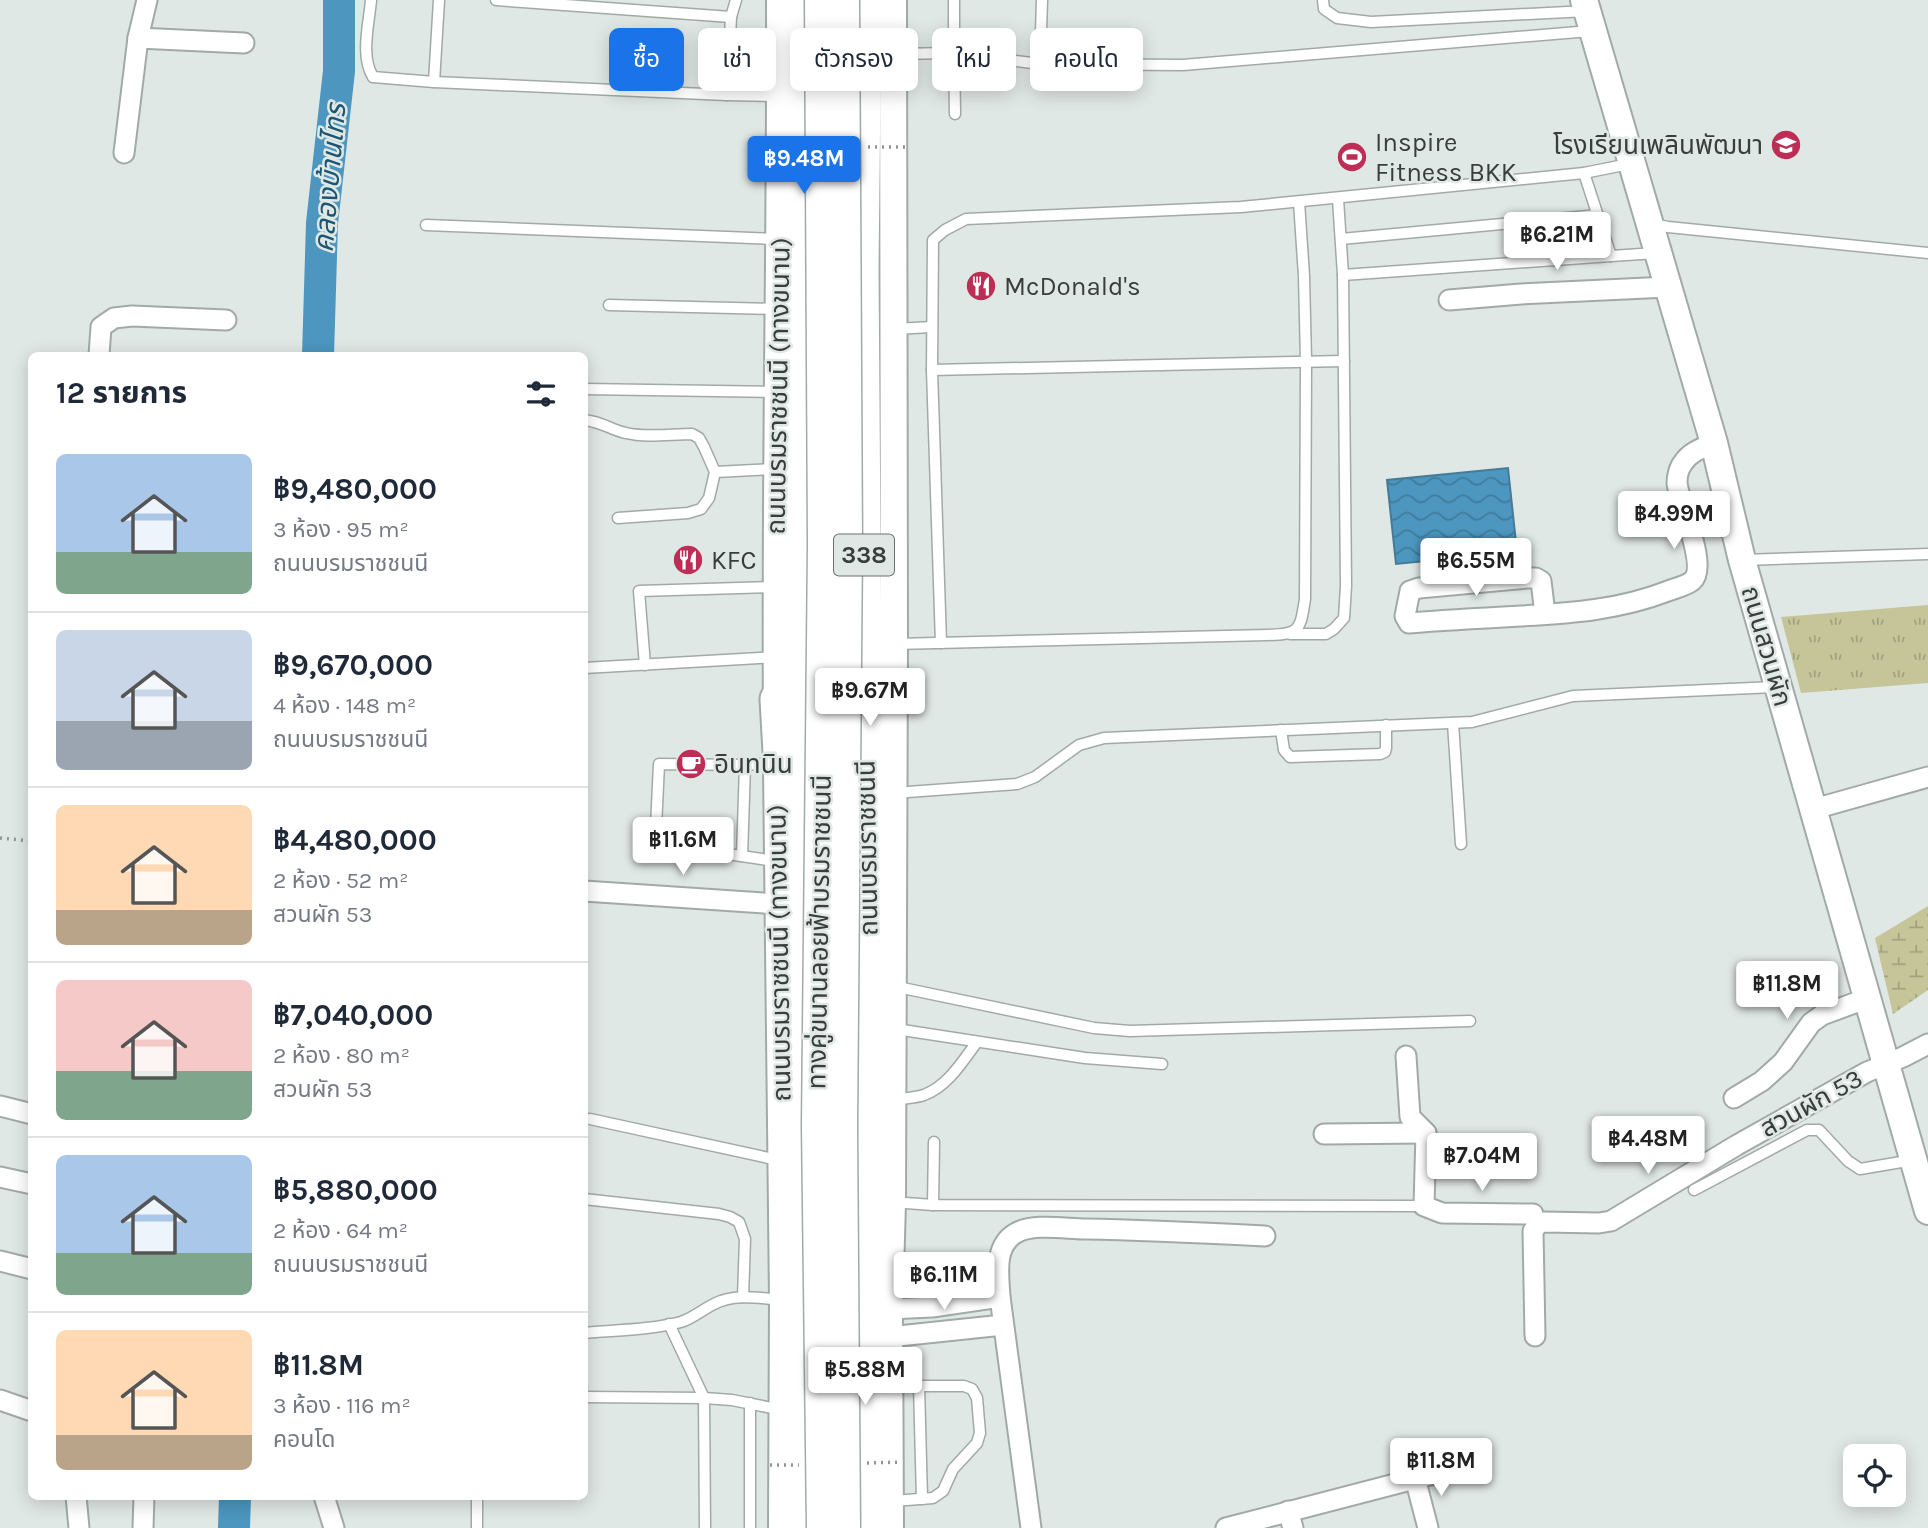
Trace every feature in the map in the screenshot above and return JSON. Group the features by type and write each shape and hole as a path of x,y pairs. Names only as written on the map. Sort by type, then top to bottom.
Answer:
{"highway":[{"name":"338","path":"802,0 805,1528"},
{"name":"ถนนบรมราชชนนี","path":"863,1528 863,1357 881,1106 866,777 862,268 865,0"},
{"path":"777,699 803,1126"},
{"path":"881,1106 889,1298"}],"main road":[{"name":"ถนนบรมราชชนนี (ทางขนาน)","path":"780,0 776,657 783,1300 782,1528"},
{"name":"ทางคู่ขนานลอยฟ้าบรมราชชนนี","path":"820,0 823,545 817,1126 822,1528"},
{"name":"ทางคู่ขนานลอยฟ้าบรมราชชนนี","path":"844,0 847,560 842,1128 845,1528"},
{"name":"338","path":"893,0 894,28"},
{"name":"ถนนสวนผัก","path":"1588,14 1714,443 1742,560 1928,1211"},
{"name":"338","path":"890,1528 888,1386 892,1202 881,1106 892,1029 894,91"}],"street":[{"path":"124,153 138,38 147,0"},
{"path":"138,38 244,43"},
{"path":"1449,300 1668,287"},
{"path":"99,352 100,327 114,318 132,316 226,320"},
{"path":"1545,614 1541,581 1527,578 1419,588 1410,591 1405,616 1409,623 1592,611 1645,600 1692,581 1698,573 1698,565 1677,483 1683,463 1692,453 1714,443"},
{"path":"1814,809 1928,777"},
{"path":"588,891 778,904"},
{"path":"1734,1098 1762,1081 1783,1062 1811,1023 1822,1015 1868,998"},
{"path":"1885,1064 1928,1044"},
{"path":"1406,1056 1410,1117 1426,1133 1424,1206 1442,1213 1533,1214"},
{"name":"สวนผัก 53","path":"1535,1336 1533,1231 1538,1224 1599,1223 1611,1220 1737,1144 1885,1064"},
{"path":"0,1106 28,1113"},
{"path":"1324,1134 1426,1133"},
{"path":"0,1177 28,1184"},
{"path":"1031,1528 1000,1297 998,1265 1002,1248 1015,1234 1031,1228 1265,1236"},
{"path":"0,1261 28,1268"},
{"path":"889,1298 932,1307 1000,1297"},
{"path":"889,1337 1003,1325"},
{"path":"0,1400 28,1410"},
{"path":"1226,1528 1291,1519 1415,1478 1468,1465"},
{"path":"1415,1478 1428,1528"},
{"path":"76,1500 79,1528"},
{"path":"143,1528 144,1500"},
{"path":"325,1500 334,1528"}],"lane":[{"path":"371,0 366,55 373,77 434,82 780,96"},
{"path":"434,82 439,0"},
{"path":"496,0 731,17"},
{"path":"727,94 731,17 736,0"},
{"path":"954,0 954,28"},
{"path":"1041,28 1042,0"},
{"path":"1323,0 1324,9 1337,18 1371,22 1588,14"},
{"path":"1143,65 1183,65 1588,14"},
{"path":"955,91 955,114"},
{"path":"941,643 931,327 933,240 945,230 966,219 1241,207 1338,199 1584,173 1632,163"},
{"path":"1584,173 1611,256"},
{"path":"894,644 1326,634 1334,629 1344,618 1346,572 1343,275 1338,199"},
{"path":"1290,634 1301,624 1305,600 1306,361 1299,202"},
{"path":"1341,239 1598,215"},
{"path":"1649,223 1928,253"},
{"path":"426,225 780,239"},
{"path":"1343,275 1658,253"},
{"path":"609,305 779,309"},
{"path":"895,329 931,327"},
{"path":"932,370 1344,361"},
{"path":"588,389 778,392"},
{"path":"588,421 605,424 631,435 692,435 699,438 715,472 709,498 701,509 688,513 618,518"},
{"path":"715,472 777,469"},
{"path":"1742,560 1928,554"},
{"path":"645,665 639,591 776,587"},
{"path":"588,668 776,657"},
{"path":"893,793 1017,784 1035,777 1079,746 1104,738 1472,722 1573,696 1778,687"},
{"path":"1453,723 1461,844"},
{"path":"1281,730 1284,750 1290,757 1380,754 1385,752 1386,748 1385,726"},
{"path":"777,763 659,764 656,827 694,849 778,862"},
{"path":"742,856 745,765"},
{"path":"892,985 1094,1028 1130,1031 1470,1021"},
{"path":"892,1029 1085,1058 1162,1064"},
{"path":"881,1106 921,1096 938,1088 955,1071 976,1042"},
{"path":"590,1119 782,1160"},
{"path":"1694,1190 1807,1130 1819,1130 1847,1161 1860,1169 1913,1160"},
{"path":"933,1205 934,1142"},
{"path":"588,1199 719,1214 739,1222 744,1239 743,1297"},
{"path":"892,1202 933,1205 1424,1206"},
{"path":"588,1333 659,1327 684,1321 714,1303 727,1299 743,1297 783,1300"},
{"path":"669,1324 704,1398 705,1528"},
{"path":"888,1386 964,1386 972,1389 977,1398 980,1433 977,1443 953,1469 943,1490 933,1498 890,1502"},
{"path":"919,1386 922,1499"},
{"path":"588,1397 704,1398 732,1400 783,1410"},
{"path":"750,1404 750,1528"},
{"path":"477,1500 477,1528"}],"path":[{"path":"0,838 28,841"}],"green space":[{"path":"1928,605 1928,683 1801,693 1781,617"},
{"path":"1928,906 1928,990 1893,1014 1875,938"}],"water":[{"path":"1508,468 1517,552 1396,564 1387,480"}],"waterway":[{"name":"คลองบ้านไทร","path":"318,352 322,223 339,71 339,0"},
{"name":"คลองบ้านไทร","path":"234,1528 235,1500"}],"place":[{"name":"โรงเรียนเพลินพัฒนา","path":"1786,145"},
{"name":"Inspire Fitness BKK","path":"1352,157"},
{"name":"McDonald's","path":"981,286"},
{"name":"KFC","path":"688,560"},
{"name":"อินทนิน","path":"691,764"}]}
